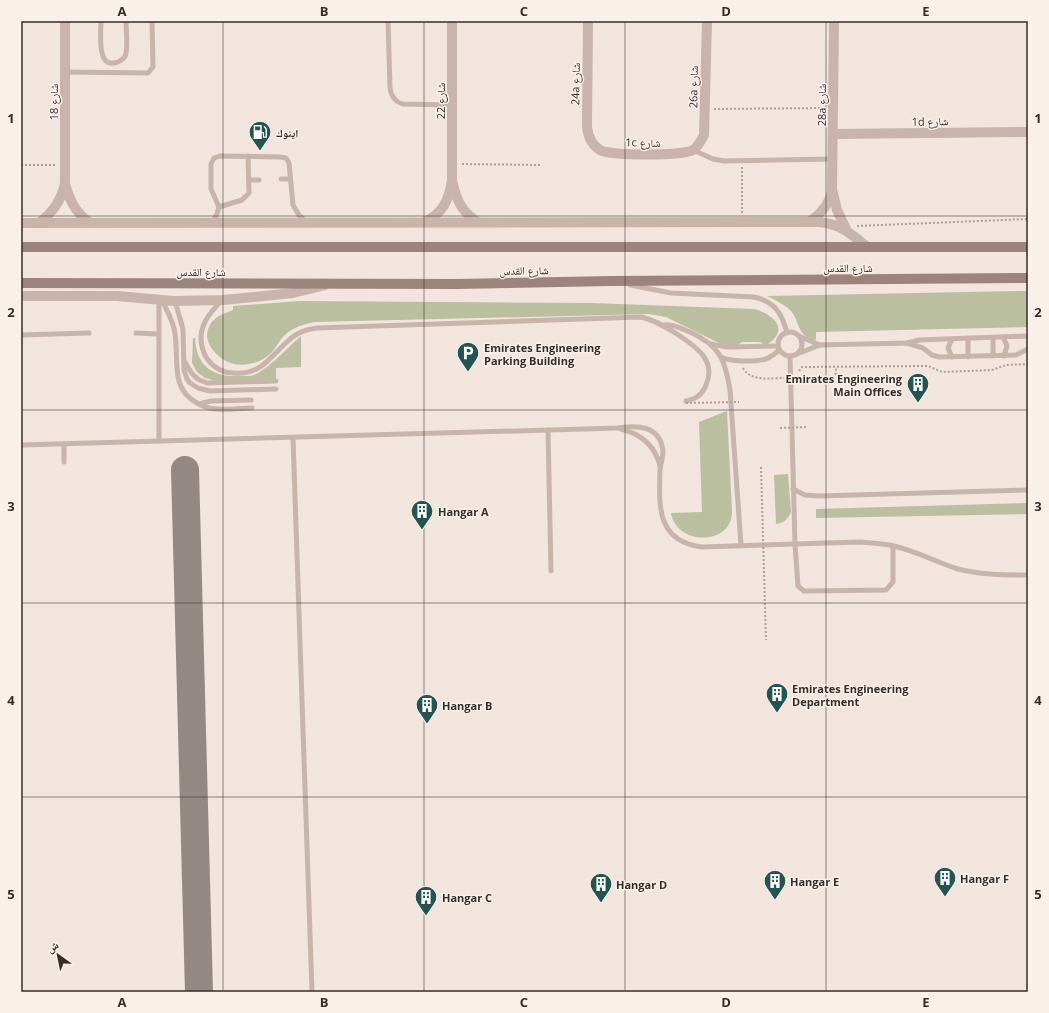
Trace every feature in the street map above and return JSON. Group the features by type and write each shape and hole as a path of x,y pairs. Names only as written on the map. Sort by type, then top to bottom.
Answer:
{"main road":[{"name":"شارع القدس","path":"21,247 1028,247"},
{"name":"شارع القدس","path":"21,283 457,284 611,281 1028,278"}],"street":[{"name":"شارع 18","path":"39,223 54,209 60,200 65,184 65,21"},
{"name":"شارع 22","path":"424,222 438,214 444,206 448,198 452,180 452,21"},
{"name":"24a شارع","path":"588,21 587,127 588,134 594,146"},
{"name":"26a شارع","path":"693,150 704,136 707,21"},
{"name":"28a شارع","path":"834,21 832,189 837,210 845,228"},
{"name":"1d شارع","path":"832,134 1028,132"},
{"name":"1c شارع","path":"594,146 599,150 610,154 678,154 693,150"},
{"name":"شارع 22","path":"452,180 459,204 469,217 478,222"},
{"name":"شارع 18","path":"65,184 72,205 80,215 90,223"},
{"name":"28a شارع","path":"809,222 819,215 827,205 832,189"},
{"path":"21,223 809,222 828,223 845,228 867,247"},
{"path":"21,296 117,296 174,301 223,300 293,293 331,283"}],"lane":[{"path":"101,21 102,54 106,60 112,63 123,59 126,53 126,21"},
{"path":"65,72 148,73 153,67 152,21"},
{"path":"388,21 390,88 394,100 402,104 452,105"},
{"path":"693,150 712,159 724,160 832,159"},
{"path":"212,223 219,207 211,188 212,160 220,156 286,158 289,163 293,205 299,215 307,222"},
{"path":"219,207 238,202 246,197 249,189 248,156"},
{"path":"281,179 290,179"},
{"path":"249,180 259,180"},
{"path":"611,281 671,292 754,297 762,299 770,303 782,316 787,333"},
{"path":"159,441 158,334 160,299"},
{"path":"160,299 170,317 175,334 178,378 187,397 204,407 214,409 252,408"},
{"path":"223,300 204,322 202,330 203,350 210,362 221,371 240,374 257,370 293,337 301,332 317,328 633,316 647,319 663,325 696,347 703,354 709,372 708,382 704,391 699,397 686,402"},
{"path":"174,301 183,329 184,370 190,383 198,388 210,391 276,389"},
{"path":"663,325 677,326 717,346 779,348"},
{"path":"136,332 158,334"},
{"path":"820,345 791,332 780,337 779,348 782,354 790,356 820,345 907,343 923,348 939,358 1016,356 1028,349"},
{"path":"21,335 89,333"},
{"path":"797,354 800,351 802,343 798,335"},
{"path":"907,343 915,340 1028,336"},
{"path":"1004,337 1007,346 1004,356"},
{"path":"968,338 968,357"},
{"path":"993,338 993,356"},
{"path":"952,339 948,348 952,357"},
{"path":"707,341 721,357 725,366 730,390 741,545"},
{"path":"721,357 731,360 763,359 772,356 779,348"},
{"path":"790,356 795,544 798,586 804,591 886,590 893,582 893,546"},
{"path":"184,361 193,376 202,382 276,381"},
{"path":"199,404 215,401 251,400"},
{"path":"21,446 618,428 635,425 642,426 654,432 663,451 660,467"},
{"path":"618,428 631,431 647,441 654,449 660,467 661,507 663,520 670,532 678,539 689,545 702,546 860,542 893,546 974,573 991,575 1028,574"},
{"path":"548,430 551,571"},
{"path":"293,438 312,992"},
{"path":"64,444 64,462"},
{"path":"794,489 805,495 818,496 1028,490"}],"path":[{"path":"705,109 833,108"},
{"path":"742,160 742,222"},
{"path":"452,164 540,165"},
{"path":"21,165 65,165"},
{"path":"845,228 1028,219"},
{"path":"798,378 799,369 802,367 928,366 942,372 992,370 1006,364 1028,364"},
{"path":"686,402 740,402"},
{"path":"780,428 808,427"},
{"path":"761,468 766,640"}],"green space":[{"path":"1028,291 1028,327 816,332 816,340 810,338 802,332 791,311 779,302 767,296"},
{"path":"299,301 591,303 754,309 773,318 778,328 778,333 768,344 764,345 761,342 742,342 736,346 721,344 666,317 649,314 315,322 299,326 288,332 272,352 263,359 240,365 225,361 213,350 210,345 207,333 211,324 219,316 233,310 233,306"},
{"path":"301,336 301,367 276,368 276,379 216,381 205,378 197,372 192,363 193,338 195,338 198,355 202,362 213,371 228,376 253,375 269,365"},
{"path":"727,411 732,511 730,522 724,530 715,536 704,538 693,536 683,532 675,524 671,513 702,512 699,422"},
{"path":"788,474 791,512 789,517 781,523 776,524 774,475"},
{"path":"1028,503 1028,514 816,518 816,509"}],"taxiway":[{"path":"185,470 199,992"}],"place":[{"name":"اينوك","path":"260,152"},
{"name":"Emirates Engineering Parking Building","path":"468,372"},
{"name":"Emirates Engineering Main Offices","path":"918,404"},
{"name":"Hangar A","path":"422,530"},
{"name":"Emirates Engineering Department","path":"777,714"},
{"name":"Hangar B","path":"427,724"},
{"name":"Hangar F","path":"945,898"},
{"name":"Hangar E","path":"775,900"},
{"name":"Hangar D","path":"601,904"},
{"name":"Hangar C","path":"426,916"}]}
